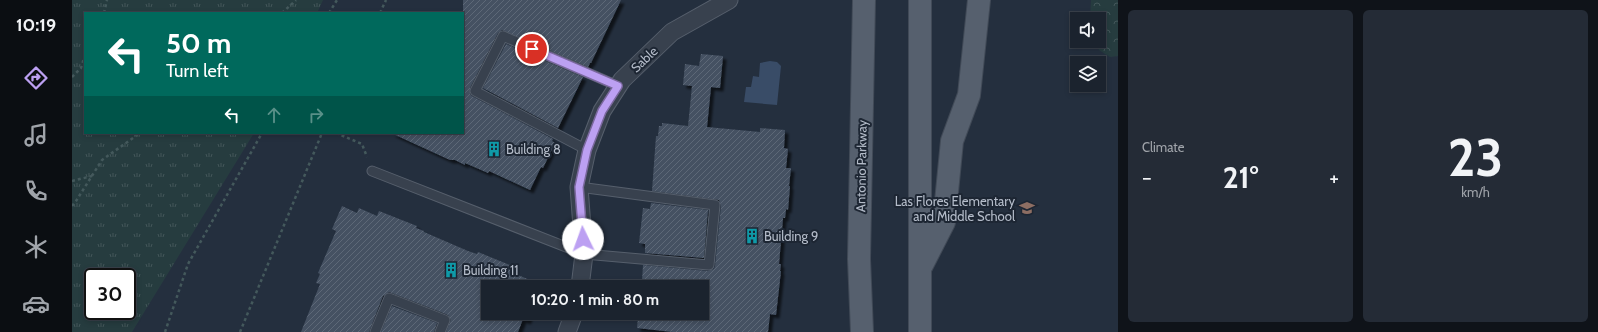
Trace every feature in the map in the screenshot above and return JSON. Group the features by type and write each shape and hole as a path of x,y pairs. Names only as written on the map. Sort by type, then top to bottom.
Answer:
{"main road":[{"name":"Antonio Parkway","path":"862,332 859,259 864,0"},
{"path":"920,0 920,332"},
{"path":"920,269 944,222 952,142 969,95 979,0"}],"street":[{"name":"Sable","path":"581,280 584,254 579,187 587,150 602,111 622,80 672,32 729,0"},
{"path":"566,332 571,320"}],"lane":[{"path":"587,150 476,91 503,36 618,86"},
{"path":"372,171 584,254 709,265 715,205 579,187"},
{"path":"375,332 389,298 445,320 440,332"}],"path":[{"path":"104,12 107,0"},
{"path":"283,12 296,0"},
{"path":"330,12 337,0"},
{"path":"380,12 386,0"},
{"path":"72,77 81,68 84,58"},
{"path":"72,206 102,160 139,134"},
{"path":"165,332 188,264 261,134"},
{"path":"240,332 322,134"},
{"path":"338,134 362,144 372,171"},
{"path":"72,181 92,176"}],"green space":[{"path":"72,0 323,0 317,12 84,12 84,134 253,134 132,332 72,332"},
{"path":"1091,0 1118,0 1118,56 1110,57 1098,48 1106,48 1106,12 1090,12"}],"water":[{"path":"770,61 777,62 781,66 777,105 744,102 746,87 751,87 753,76 759,77 760,63"}],"building":[{"path":"463,0 621,0 588,67 502,30 498,33 470,88 470,94 472,96 553,139 552,141 555,143 530,190 489,171 488,173 465,163 465,165 455,160 450,160 393,134 464,134"},
{"path":"506,44 583,77 558,128 483,88"},
{"name":"Building 9","path":"701,54 723,56 720,88 711,87 707,127 760,132 760,128 785,130 784,148 788,149 786,168 791,168 788,210 786,209 785,218 783,218 779,264 781,264 781,271 776,315 770,314 768,332 673,332 637,328 638,320 709,320 709,280 642,280 643,265 708,271 714,269 715,266 721,206 719,200 652,191 656,136 658,136 659,126 662,126 662,123 688,126 692,86 683,85 685,64 699,66"},
{"path":"651,203 708,210 704,258 645,253 645,244 639,243 643,208 650,209"},
{"name":"Building 11","path":"342,206 357,213 359,208 377,216 379,211 417,226 416,228 424,232 468,251 477,254 478,252 515,267 513,273 530,280 481,280 481,320 523,320 518,332 446,332 451,320 448,315 389,292 383,296 369,332 301,332 320,284 316,283 320,274 318,273 336,231 332,229"},
{"path":"392,306 437,323 434,332 381,332"}],"place":[{"name":"Building 8","path":"494,149"},
{"name":"Las Flores Elementary and Middle School","path":"1027,208"},
{"name":"Building 9","path":"752,236"},
{"name":"Building 11","path":"451,270"}],"route":[{"path":"532,49 618,86 602,111 587,150 579,187 583,239"}]}
